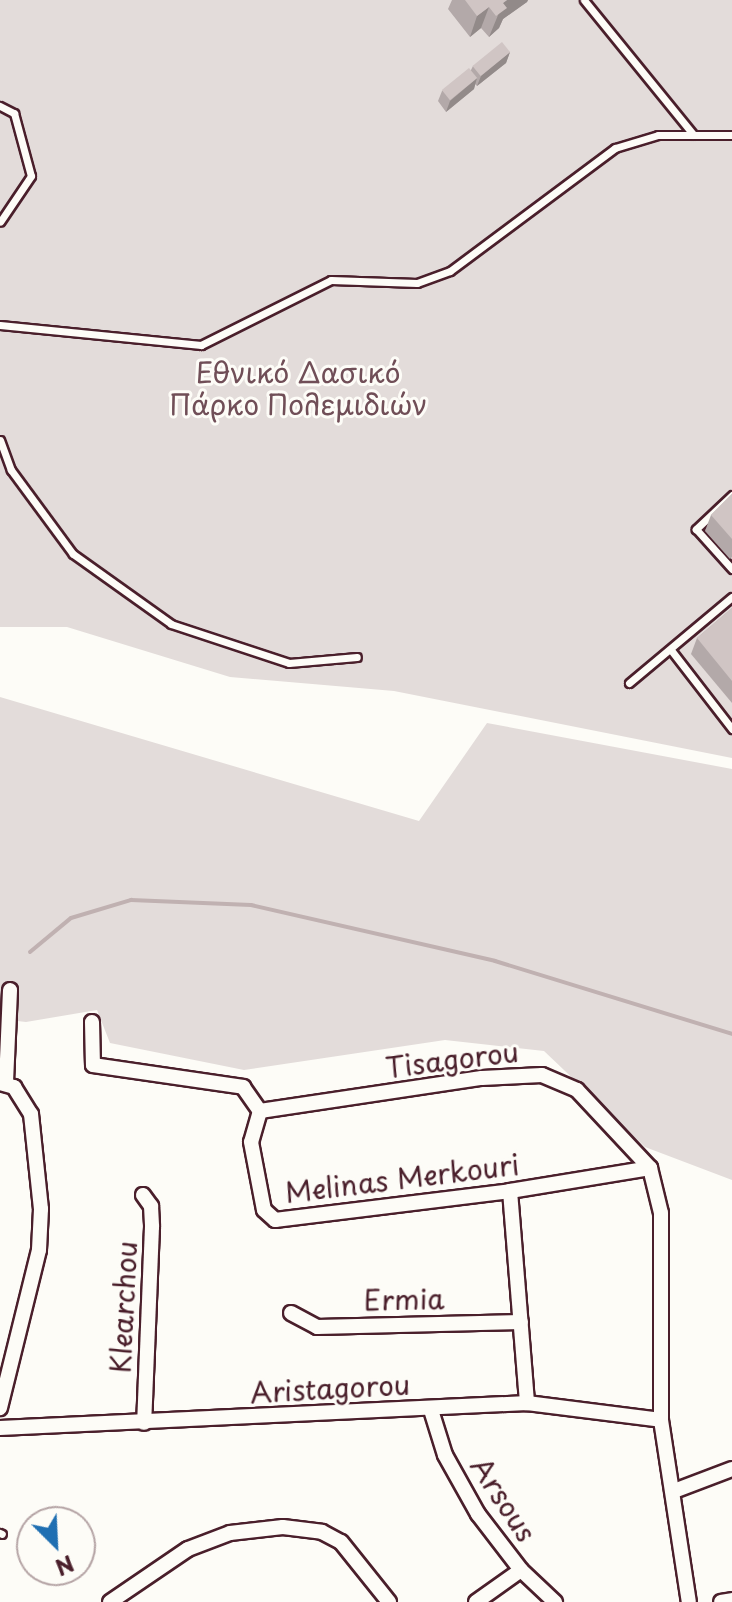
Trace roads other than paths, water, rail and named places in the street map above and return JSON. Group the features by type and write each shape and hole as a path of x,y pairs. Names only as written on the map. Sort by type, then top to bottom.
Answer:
{"street":[{"path":"0,1408 39,1250 39,1177 31,1114 23,1099 3,1083 10,990"},
{"path":"92,1022 93,1065 243,1087 260,1111"},
{"name":"Tisagorou","path":"260,1111 482,1078 542,1075 577,1090 650,1168 661,1213 661,1420 689,1602"},
{"name":"Melinas Merkouri","path":"260,1111 251,1142 264,1210 275,1220 510,1191 650,1168"},
{"path":"510,1191 527,1403"},
{"name":"Klearchou","path":"143,1195 151,1206 152,1227 144,1423"},
{"name":"Ermia","path":"291,1313 317,1327 521,1322"},
{"name":"Aristagorou","path":"0,1428 431,1410 527,1403 661,1420"},
{"name":"Arsous","path":"431,1410 458,1479 521,1570 555,1602"},
{"path":"674,1491 732,1469"},
{"path":"110,1602 188,1549 230,1533 283,1527 322,1532 341,1542 389,1602"},
{"path":"476,1602 521,1570"},
{"path":"721,1602 732,1600"}],"lane":[{"path":"584,0 693,134"},
{"path":"0,106 14,113 31,176 0,222"},
{"path":"0,325 201,345 331,280 417,283 450,271 615,148 658,135 732,135"},
{"path":"0,440 11,470 73,554 171,624 289,663 357,657"},
{"path":"732,495 697,525 696,532 732,569"},
{"path":"629,683 732,597"},
{"path":"671,650 732,729"}],"waterway":[{"path":"30,952 71,918 131,900 251,905 495,961 732,1034"}],"park label":[{"name":"Εθνικό Δασικό Πάρκο Πολεμιδιών","path":"298,388"}]}
